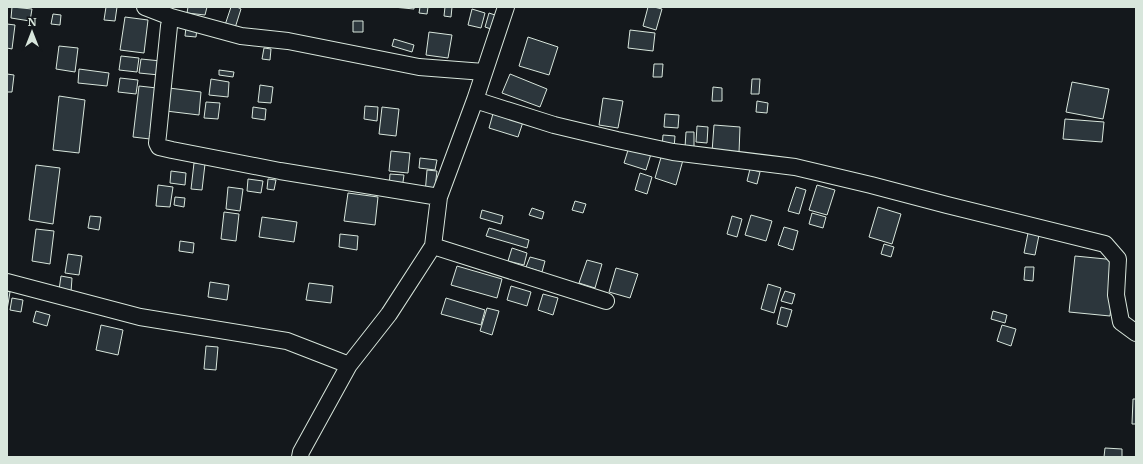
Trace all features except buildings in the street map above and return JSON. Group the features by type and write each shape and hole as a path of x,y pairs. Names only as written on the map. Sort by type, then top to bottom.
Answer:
{"street":[{"path":"145,7 171,17 240,36 288,41 419,67 484,72"},
{"path":"300,457 301,452 349,365 389,314 432,246 439,197 475,100 506,7"},
{"path":"171,17 157,143 159,147 273,169 439,197"},
{"path":"475,100 554,125 617,140 673,152 795,167 1105,244 1118,259 1116,295 1121,322 1136,333"},
{"path":"432,246 606,300"},
{"path":"7,282 140,317 287,342 349,365"}]}
